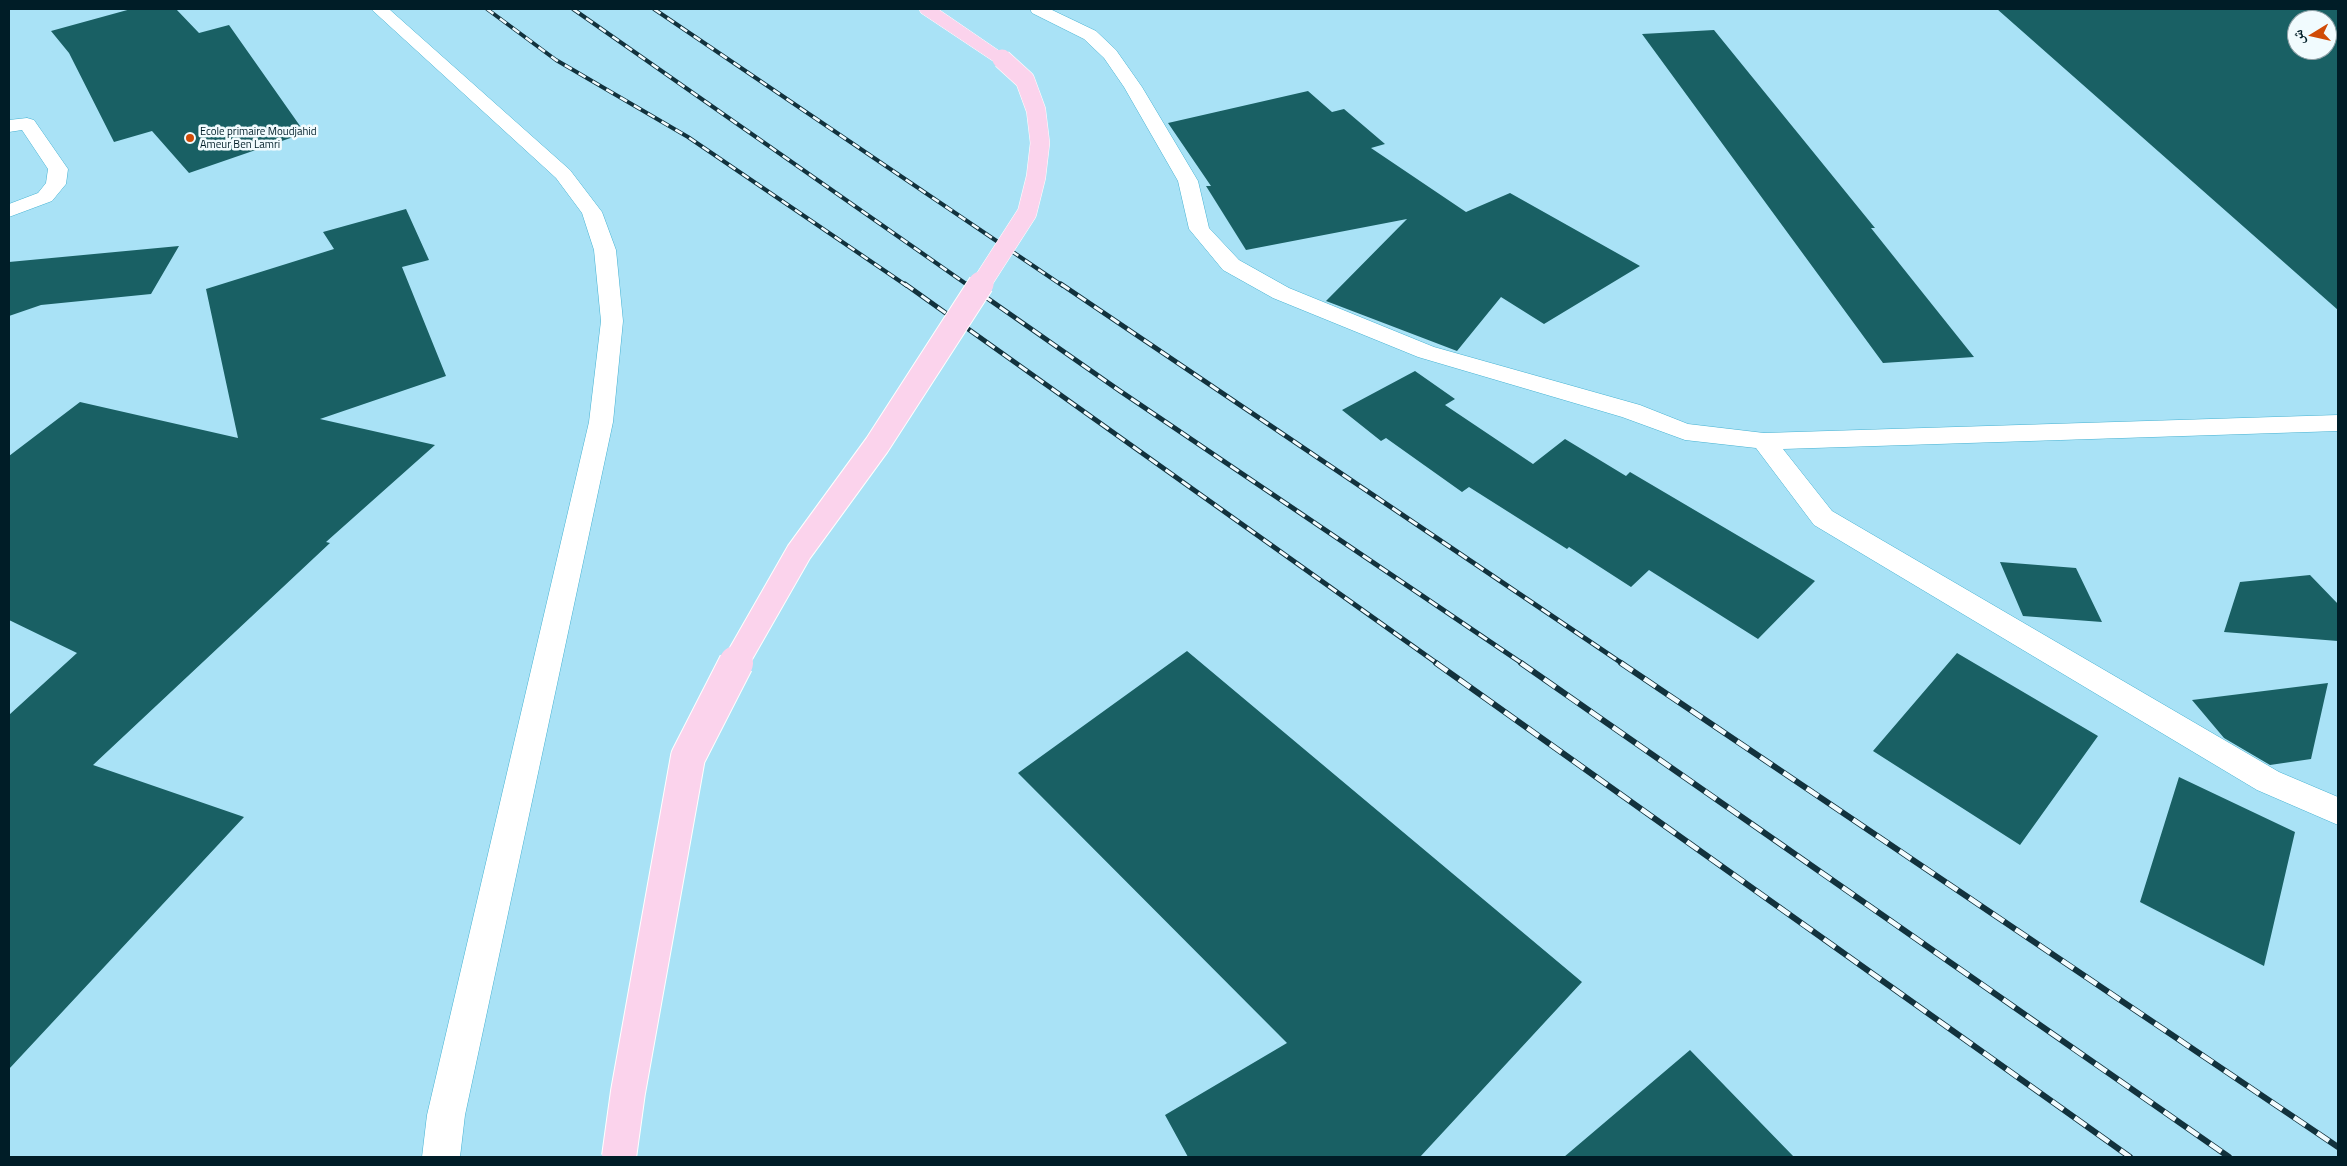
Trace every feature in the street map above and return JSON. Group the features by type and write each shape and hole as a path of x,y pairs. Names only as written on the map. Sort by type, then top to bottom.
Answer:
{"main road":[{"path":"619,1157 628,1092 688,757 732,670 799,552 877,445 1027,213 1036,177 1040,143 1036,110 1024,80 1002,59 927,9"}],"street":[{"path":"379,9 563,174 592,212 605,250 612,321 601,422 448,1105 441,1157"},
{"path":"1038,9 1090,35 1110,54 1133,87 1188,181 1199,229 1231,265 1281,293 1426,352 1631,411 1684,432 1764,441 2338,423"},
{"path":"9,126 27,124 58,169 56,184 45,197 9,211"},
{"path":"1764,441 1823,518 2268,781 2338,811"}],"building":[{"path":"131,9 176,9 199,33 229,25 305,133 189,173 152,131 114,142 69,53 51,31"},
{"path":"1997,9 2338,9 2338,310"},
{"path":"1714,30 1875,228 1871,228 1974,357 1883,363 1642,34"},
{"path":"1308,91 1332,112 1344,109 1385,144 1371,148 1466,212 1510,193 1640,266 1544,324 1501,297 1457,351 1326,301 1407,219 1246,250 1206,186 1211,186 1168,123"},
{"path":"406,209 429,260 402,267 446,376 320,419 435,445 326,542 330,543 93,765 244,817 9,1069 9,715 77,653 9,620 9,456 80,402 238,438 206,289 334,249 323,232"},
{"path":"179,246 151,294 41,305 9,316 9,262"},
{"path":"1415,371 1455,399 1445,405 1533,464 1565,439 1626,476 1630,472 1815,581 1758,639 1649,570 1631,587 1469,487 1462,492 1386,438 1381,441 1342,410"},
{"path":"2000,562 2076,568 2102,622 2023,616"},
{"path":"2310,575 2338,604 2338,641 2224,632 2240,582"},
{"path":"1187,651 1582,982 1420,1157 1188,1157 1165,1115 1287,1043 1018,773"},
{"path":"1957,653 2098,736 2020,845 1873,751"},
{"path":"2328,683 2311,759 2270,765 2224,738 2192,700"},
{"path":"2179,777 2295,832 2264,966 2140,902"},
{"path":"1690,1050 1794,1157 1564,1157"}],"railway":[{"path":"487,9 556,60 688,137 907,286"},
{"path":"573,9 969,286"},
{"path":"654,9 1063,286"},
{"path":"905,284 1438,664"},
{"path":"967,284 1120,391 1523,664"},
{"path":"1061,284 1623,664"},
{"path":"1436,663 2130,1157"},
{"path":"1521,663 2229,1157"},
{"path":"1621,663 2338,1147"}],"place":[{"name":"Ecole primaire Moudjahid Ameur Ben Lamri","path":"190,138"}]}
